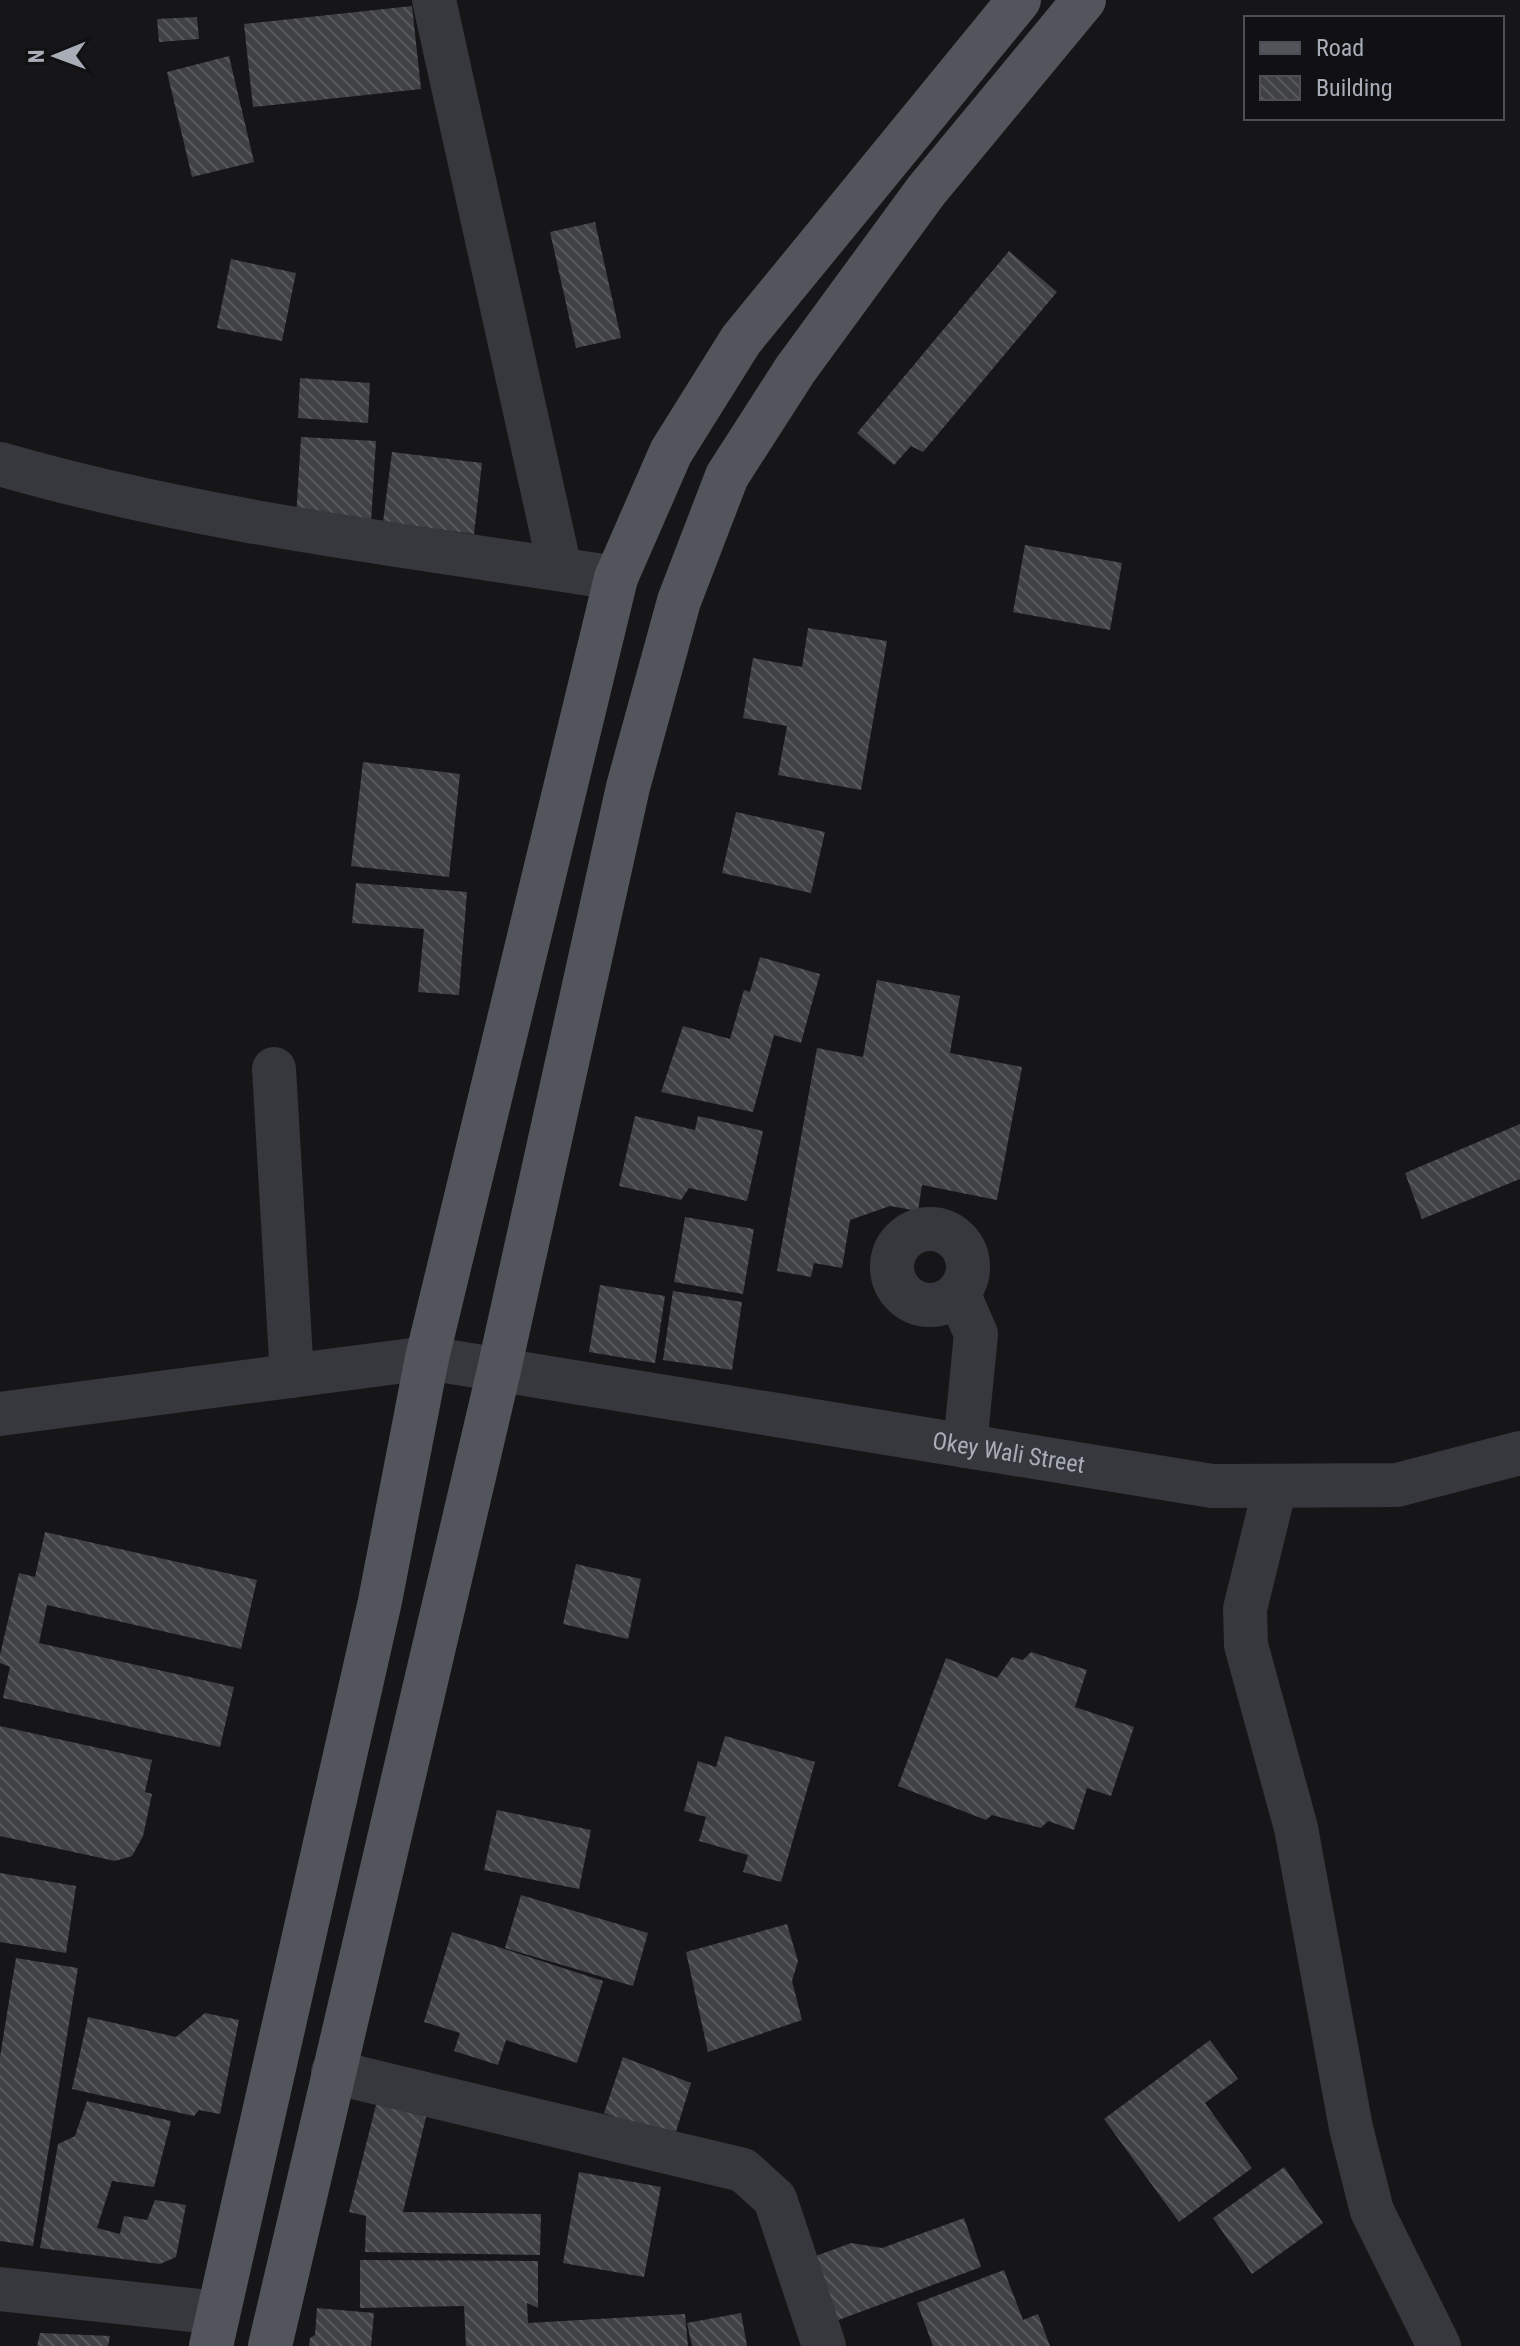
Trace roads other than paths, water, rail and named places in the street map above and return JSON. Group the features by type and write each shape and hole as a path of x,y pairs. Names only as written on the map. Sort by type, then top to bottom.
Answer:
{"main road":[{"path":"214,2330 377,1617 427,1358 616,578 671,452 741,340 1019,0"},
{"path":"270,2346 499,1370 628,787 679,601 727,476 795,370 926,191 1084,0"}],"street":[{"path":"434,0 560,569"},
{"path":"0,464 72,485 312,531 616,578"},
{"path":"274,1069 292,1376"},
{"path":"959,1295 976,1334 965,1446"},
{"name":"Okey Wali Street","path":"0,1414 427,1358 1212,1486 1397,1485 1520,1453"},
{"path":"1275,1487 1245,1609 1246,1645 1296,1828 1351,2128 1372,2211 1439,2346"},
{"path":"333,2072 743,2170 775,2199 824,2346"},
{"path":"0,2289 214,2330"}]}
